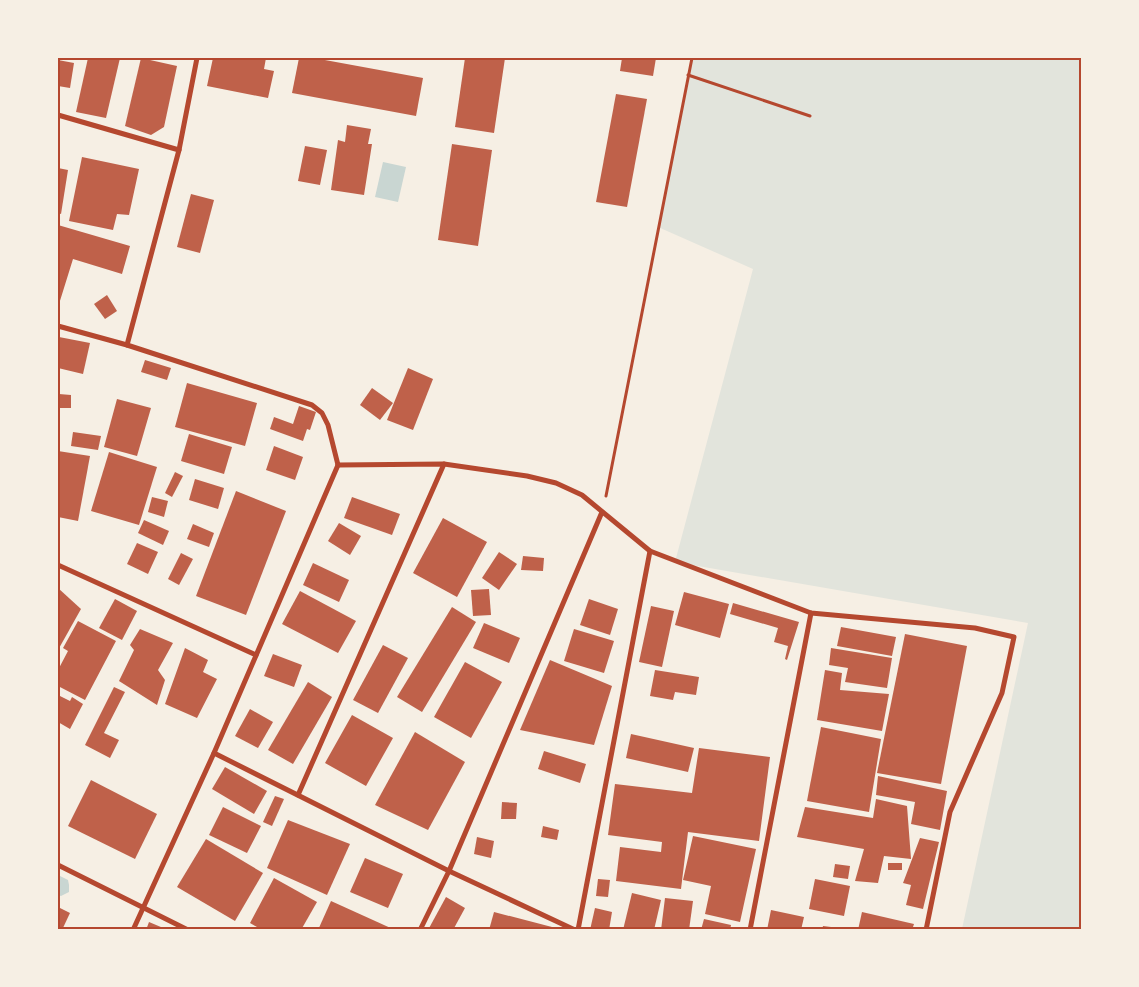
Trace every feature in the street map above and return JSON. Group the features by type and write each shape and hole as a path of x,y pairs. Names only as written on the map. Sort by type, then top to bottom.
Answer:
{"street":[{"path":"127,345 179,150 197,58"},
{"path":"58,115 179,150"},
{"path":"58,326 127,345 312,406 322,413 328,425 338,465 214,753 133,930"},
{"path":"298,795 444,464"},
{"path":"338,465 444,464 527,476 556,483 582,495 650,551 811,613 975,628 1014,638 1002,694 950,812 926,930"},
{"path":"420,930 449,871 602,512"},
{"path":"214,753 449,871 577,930 650,551"},
{"path":"58,565 256,655"},
{"path":"750,930 811,613"},
{"path":"58,864 188,930"}],"path":[{"path":"602,512 692,58"},
{"path":"688,75 810,116"}],"shaded area":[{"path":"692,58 1081,58 1081,929 962,929 1028,623 675,562 753,269 658,227"},
{"path":"383,162 406,167 398,202 375,197"},
{"path":"58,875 68,880 69,885 69,892 61,896 58,895"}],"building":[{"path":"88,58 120,58 106,118 76,112"},
{"path":"141,58 177,66 164,127 151,135 125,126"},
{"path":"213,58 266,58 264,69 274,71 268,98 207,86"},
{"path":"299,58 314,58 423,78 416,116 292,93"},
{"path":"465,58 505,58 494,133 455,127"},
{"path":"622,58 656,58 653,76 620,71"},
{"path":"58,60 74,63 70,88 58,86"},
{"path":"616,94 647,99 627,207 596,202"},
{"path":"347,125 371,129 368,144 372,144 364,195 331,190 338,140 345,142"},
{"path":"452,144 492,150 478,246 438,240"},
{"path":"305,146 327,150 320,185 298,181"},
{"path":"82,157 139,169 129,215 117,214 113,230 69,221"},
{"path":"58,168 68,170 61,214 58,213"},
{"path":"191,194 214,200 200,253 177,247"},
{"path":"58,225 130,246 122,274 73,259 58,304"},
{"path":"107,295 117,311 105,319 94,304"},
{"path":"59,337 90,343 83,374 58,368"},
{"path":"145,360 171,368 167,380 141,372"},
{"path":"408,368 433,379 413,430 387,420"},
{"path":"187,383 257,403 245,446 175,427"},
{"path":"372,388 393,403 380,420 360,405"},
{"path":"59,394 71,395 71,408 59,408"},
{"path":"117,399 151,408 137,456 104,447"},
{"path":"299,406 316,412 310,430 307,429 303,441 270,429 274,417 293,424"},
{"path":"73,432 101,436 98,450 71,446"},
{"path":"189,434 232,447 224,474 181,461"},
{"path":"274,446 303,457 295,480 266,470"},
{"path":"58,451 90,456 78,521 58,517"},
{"path":"109,452 157,467 139,525 91,511"},
{"path":"175,472 183,476 172,497 165,493"},
{"path":"195,479 224,488 218,509 189,500"},
{"path":"236,491 286,511 246,615 196,596"},
{"path":"152,497 168,501 164,517 148,512"},
{"path":"352,497 400,514 392,535 344,518"},
{"path":"443,518 487,542 457,597 413,573"},
{"path":"144,520 169,531 163,545 138,533"},
{"path":"339,523 361,536 350,555 328,541"},
{"path":"193,524 214,533 209,547 187,539"},
{"path":"137,543 158,552 148,574 127,564"},
{"path":"499,552 517,564 499,590 482,578"},
{"path":"181,553 193,559 179,585 168,579"},
{"path":"523,556 544,558 543,571 521,570"},
{"path":"313,563 349,580 339,602 303,585"},
{"path":"58,588 81,609 58,650"},
{"path":"489,589 491,615 473,616 471,590"},
{"path":"300,591 356,621 338,653 282,624"},
{"path":"684,592 729,604 720,638 675,625"},
{"path":"115,599 137,611 122,640 99,628"},
{"path":"589,599 618,609 610,635 580,625"},
{"path":"733,603 799,622 787,660 785,659 788,646 774,642 778,628 730,614"},
{"path":"651,606 674,611 662,667 639,662"},
{"path":"452,607 476,622 422,712 397,697"},
{"path":"78,621 116,641 85,700 58,686 58,670 68,651 63,648"},
{"path":"484,623 520,638 509,663 473,648"},
{"path":"841,627 896,637 892,656 837,646"},
{"path":"140,629 173,643 158,670 165,680 157,705 119,681 134,650 130,645"},
{"path":"574,629 614,641 604,673 564,661"},
{"path":"905,634 967,646 941,784 877,773"},
{"path":"383,645 408,658 378,713 353,700"},
{"path":"185,648 208,660 203,672 217,679 197,718 165,704"},
{"path":"831,648 892,658 887,688 845,682 848,668 829,665"},
{"path":"273,654 302,665 294,687 264,676"},
{"path":"550,660 612,686 594,745 520,730"},
{"path":"465,662 502,682 471,738 434,717"},
{"path":"655,670 699,677 696,695 675,692 673,700 650,696"},
{"path":"825,670 842,673 840,690 889,694 882,731 817,720"},
{"path":"308,682 332,697 293,764 268,750"},
{"path":"114,687 125,692 104,733 119,740 110,758 85,745"},
{"path":"58,695 70,701 72,697 83,704 70,729 58,722"},
{"path":"250,709 273,722 258,748 235,736"},
{"path":"352,715 393,738 366,786 325,763"},
{"path":"821,727 881,739 869,812 807,801"},
{"path":"415,732 465,762 428,830 375,805"},
{"path":"631,734 694,748 688,772 626,758"},
{"path":"699,748 770,757 759,841 688,832 681,889 616,881 620,847 661,852 662,842 608,835 615,784 692,793"},
{"path":"544,751 586,764 580,783 538,769"},
{"path":"225,767 267,791 254,814 212,789"},
{"path":"878,776 947,791 940,830 911,824 915,802 876,795"},
{"path":"91,780 157,814 135,859 68,826"},
{"path":"275,796 284,799 272,826 263,822"},
{"path":"876,799 907,806 911,859 884,856 878,883 855,881 864,849 797,837 805,807 873,818"},
{"path":"502,802 517,803 516,819 501,819"},
{"path":"223,807 261,826 247,853 209,835"},
{"path":"288,820 350,844 327,895 267,868"},
{"path":"543,826 559,830 557,840 541,837"},
{"path":"693,836 756,849 740,922 705,914 711,886 683,880"},
{"path":"477,837 494,841 491,858 474,854"},
{"path":"920,838 939,842 923,909 906,905 911,885 903,883"},
{"path":"206,839 263,873 235,921 177,887"},
{"path":"365,858 403,874 388,908 350,892"},
{"path":"888,863 902,863 902,870 888,870"},
{"path":"835,864 850,866 848,879 833,877"},
{"path":"274,878 317,902 301,930 262,930 250,923"},
{"path":"598,879 610,880 608,897 596,896"},
{"path":"815,879 850,886 844,916 809,909"},
{"path":"632,893 661,900 654,930 623,930"},
{"path":"446,897 465,908 453,930 428,930"},
{"path":"665,898 693,901 689,930 661,930"},
{"path":"331,901 395,930 318,930"},
{"path":"58,907 70,913 62,930 58,930"},
{"path":"595,908 612,912 609,930 590,930"},
{"path":"771,910 804,917 801,930 767,930"},
{"path":"494,912 552,927 551,930 489,930"},
{"path":"862,912 914,924 912,930 858,930"},
{"path":"704,919 731,925 730,930 701,930"},
{"path":"149,922 168,930 146,930"},
{"path":"823,926 839,928 839,930 822,930"}]}
